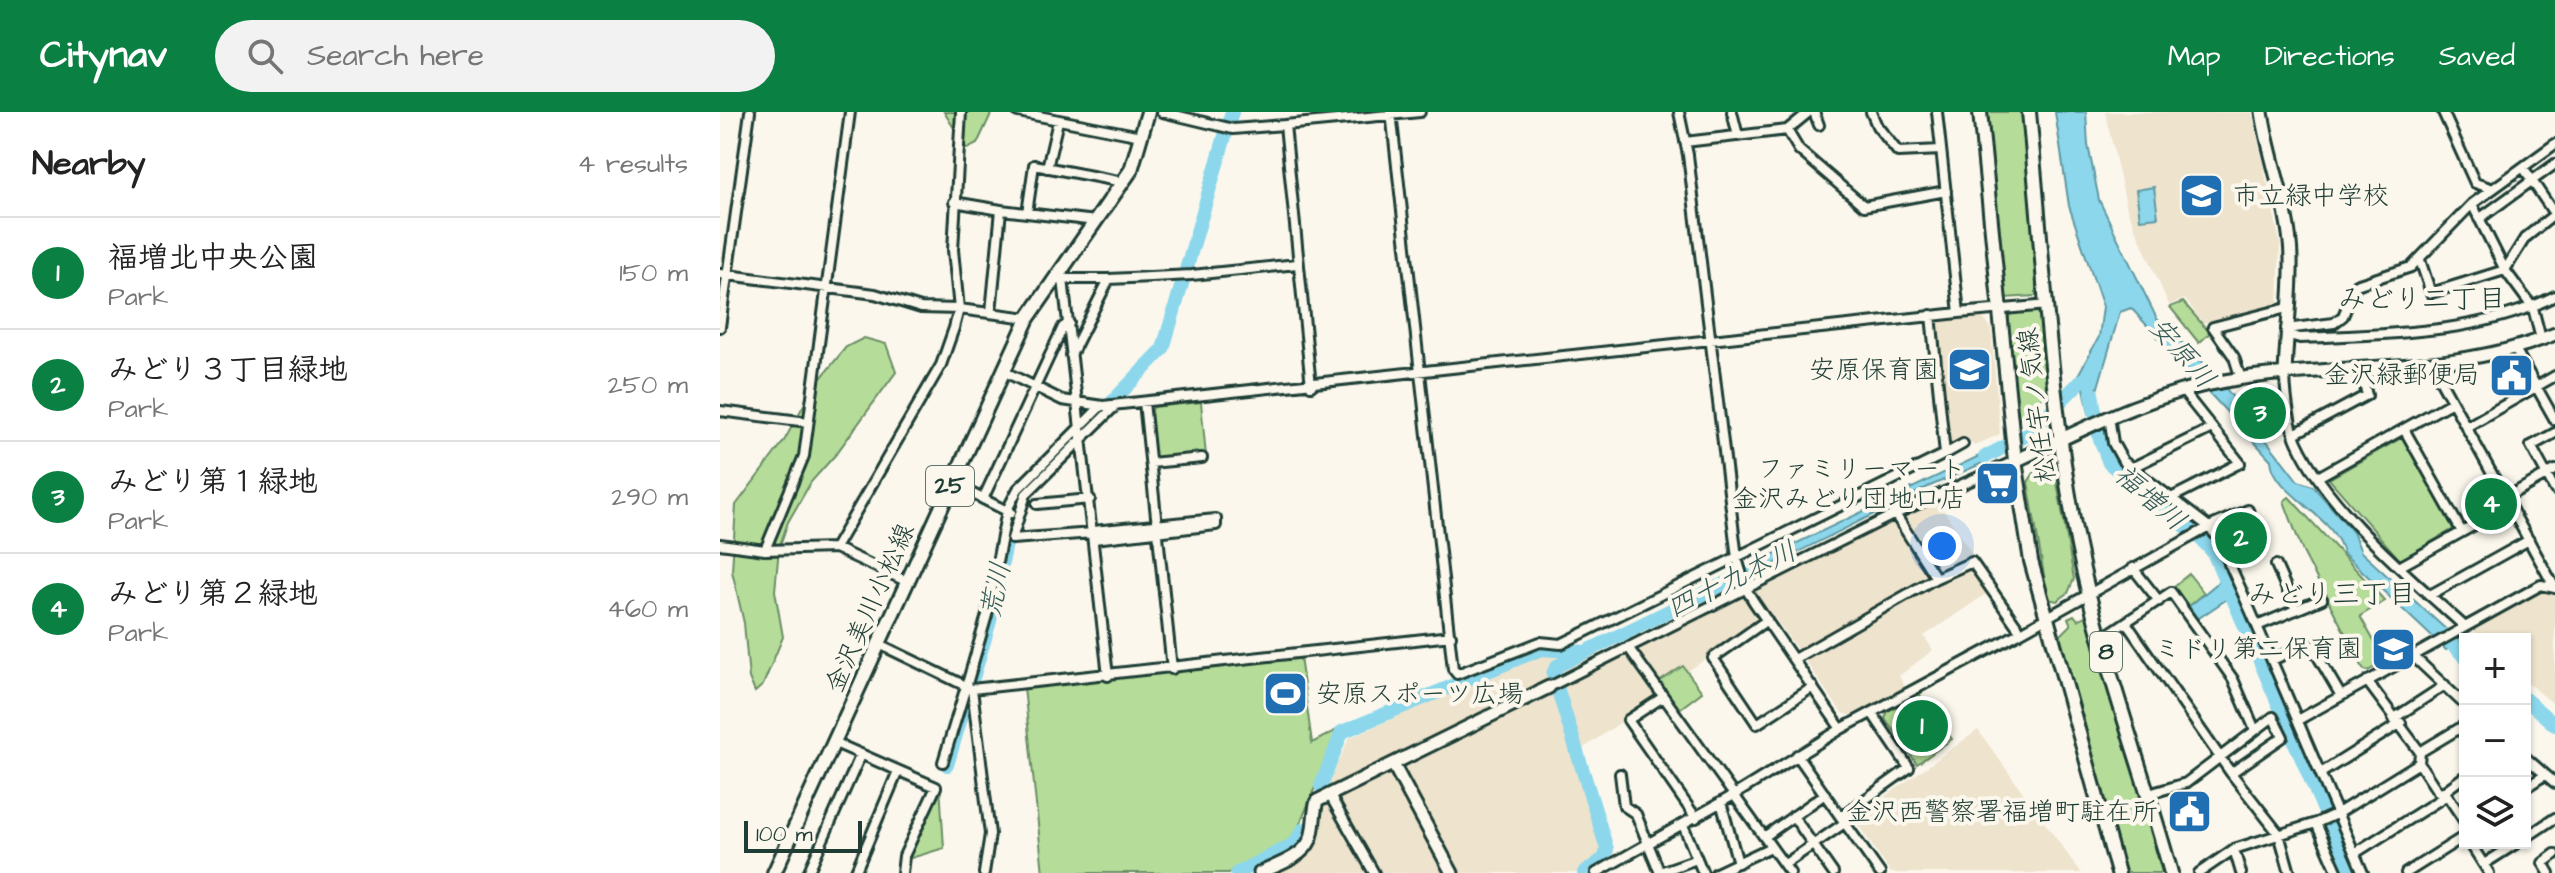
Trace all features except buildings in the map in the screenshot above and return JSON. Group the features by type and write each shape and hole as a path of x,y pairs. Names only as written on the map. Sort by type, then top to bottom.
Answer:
{"main road":[{"name":"金沢美川小松線","path":"774,873 1028,318 1063,275 1131,170 1148,112"},
{"name":"松任宇ノ気線","path":"1980,112 2014,455 2031,561 2118,873"},
{"name":"松任宇ノ気線","path":"2029,112 2061,433 2088,593 2171,873"}],"street":[{"path":"720,327 724,275 750,112"},
{"path":"765,550 804,456 850,112"},
{"path":"835,548 941,365 959,309 953,250 961,112"},
{"path":"1018,112 1141,136"},
{"path":"1162,112 1229,128 1420,112"},
{"path":"1679,112 1711,337 1738,561 1745,585 1841,729"},
{"path":"1732,112 1738,136"},
{"path":"1685,142 1787,130 1812,112 1819,125"},
{"path":"1871,112 1877,126 1898,152 1941,150"},
{"path":"1937,112 1959,313"},
{"path":"2262,112 2267,148 2285,214 2291,258 2285,376 2294,434 2318,477 2399,567 2462,628"},
{"path":"2443,112 2475,183 2493,189"},
{"path":"1391,114 1453,669 1457,674 1464,674 1540,642 1561,644 1738,561 1963,444"},
{"path":"1047,168 1058,121"},
{"path":"1285,125 1311,386"},
{"path":"1787,130 1799,150 1864,206 1946,191"},
{"path":"2286,331 2334,323 2343,316 2356,285 2411,267 2472,204 2555,144"},
{"path":"2479,219 2555,164"},
{"path":"1027,213 1034,165 1123,182"},
{"path":"2420,260 2431,293 2505,270 2525,238 2555,215 2523,167"},
{"path":"954,202 1097,221"},
{"path":"2472,204 2505,270 2533,308 2541,339"},
{"path":"991,312 1001,210"},
{"path":"1108,676 1063,275 1109,279 1177,276 1297,264"},
{"path":"724,275 875,294 921,308 959,309 1028,318"},
{"path":"1071,356 1109,279"},
{"path":"2286,331 2300,338 2423,331 2533,308 2555,296"},
{"path":"1003,371 1077,402 1101,406 1311,386 1711,337 2048,305"},
{"path":"2241,379 2234,357 2213,327 2287,308"},
{"path":"1931,315 1945,454"},
{"path":"983,499 1063,327 1069,323"},
{"path":"1260,873 1287,867 1312,838 1311,818 1317,801 1329,794 1554,685 1745,585 2061,433 2088,426 2156,396 2225,381 2432,365 2484,357 2555,334"},
{"path":"2514,347 2555,420"},
{"path":"2298,720 2541,585 2555,588 2432,365"},
{"path":"2294,434 2367,395 2360,370"},
{"path":"2466,427 2555,376"},
{"path":"2171,498 2240,463 2182,390"},
{"path":"1144,402 1172,669"},
{"path":"2318,477 2452,402"},
{"path":"1116,405 1026,494 1012,513 1013,541 1216,525 1216,519 1158,528"},
{"path":"943,762 970,686 1018,489 1101,406"},
{"path":"720,411 808,422"},
{"path":"2105,418 2123,461 2206,529 2229,564 2363,873"},
{"path":"2131,468 2212,428"},
{"path":"2404,429 2462,532"},
{"path":"2555,433 2531,446 2551,472 2555,490"},
{"path":"1151,463 1202,458"},
{"path":"2399,567 2462,532 2551,472"},
{"path":"951,483 1012,513"},
{"path":"1037,504 1090,499"},
{"path":"1596,873 1696,818 1841,729 2133,568 2248,510 2262,549 2229,564"},
{"path":"1895,514 1936,578"},
{"path":"2430,595 2529,540"},
{"path":"720,544 765,550 835,548 906,581"},
{"path":"1794,659 1936,578 1972,562 2021,632"},
{"path":"2276,565 2296,610"},
{"path":"2133,568 2159,601"},
{"path":"2102,638 2171,592 2233,679 2255,730"},
{"path":"2257,626 2322,599"},
{"path":"1767,620 1713,658 1757,724 1813,687"},
{"path":"2127,624 2231,773 2279,834 2290,873"},
{"path":"877,643 970,686 1108,676 1451,636"},
{"path":"2272,660 2310,643 2341,696"},
{"path":"1628,647 1788,871 1813,845 1909,768 1872,713"},
{"path":"2413,656 2459,699"},
{"path":"2367,681 2420,752 2419,763 2459,814"},
{"path":"2321,773 2445,685"},
{"path":"970,686 990,834 984,873"},
{"path":"1663,697 1628,720 1696,818"},
{"path":"2149,794 2186,783 2273,717 2283,737 2231,773"},
{"path":"2420,752 2459,729"},
{"path":"833,742 936,787 904,856 902,873"},
{"path":"808,873 861,754"},
{"path":"1797,755 1880,873"},
{"path":"2531,762 2555,783"},
{"path":"2199,873 2234,849 2335,814 2419,763"},
{"path":"1393,764 1452,873"},
{"path":"855,873 898,771"},
{"path":"1620,774 1624,806 1636,814 1660,873 1697,859"},
{"path":"2531,784 2545,775"},
{"path":"2355,853 2445,794 2464,777"},
{"path":"1329,794 1374,873"},
{"path":"1764,837 1825,794"},
{"path":"1721,802 1738,863"},
{"path":"1793,816 1833,873"},
{"path":"2531,834 2555,818"},
{"path":"2318,822 2338,873"},
{"path":"1683,825 1703,873"},
{"path":"2410,872 2459,840"},
{"path":"1716,873 1771,847"},
{"path":"2234,849 2241,873"},
{"path":"2474,849 2489,873"},
{"path":"2484,864 2508,849"},
{"path":"2549,873 2543,863 2555,854"}],"shaded area":[{"path":"2105,112 2252,112 2280,243 2278,305 2203,323 2185,299 2169,305 2127,209"},
{"path":"1980,314 1991,328 2000,434 1974,446 1967,437 1949,445 1934,324 1938,319"},
{"path":"1937,500 1995,588 1924,636 1933,650 1899,676 1905,687 1851,716 1842,713 1772,614 1688,671 1683,665 1655,687 1658,696 1581,750 1610,853 1587,873 1266,873 1314,840 1320,804 1349,738 1541,652 1621,655 1908,511"},
{"path":"2541,589 2555,593 2555,705 2531,686 2531,633 2476,633 2471,628"},
{"path":"1978,730 2081,873 1891,873 1854,819"}],"green space":[{"path":"944,112 992,112 977,144 967,149"},
{"path":"1988,112 2022,112 2034,221 2036,296 2004,298"},
{"path":"2183,302 2210,333 2199,343 2170,307"},
{"path":"2037,311 2040,314 2047,393 2018,419 2008,320 2010,314"},
{"path":"864,338 886,344 896,372 836,454 811,482 788,522 779,548 775,591 783,637 763,685 755,692 749,678 744,623 732,571 736,505 784,441 813,388 846,347"},
{"path":"1201,402 1206,456 1155,461 1150,413 1154,407"},
{"path":"2405,436 2455,528 2400,560 2329,479"},
{"path":"2054,465 2074,579 2068,593 2057,601 2048,599 2028,482 2034,473"},
{"path":"2289,497 2385,601 2360,616 2385,661 2368,671 2364,670 2303,552 2284,501"},
{"path":"2241,517 2246,519 2255,544 2235,557 2218,528"},
{"path":"2189,574 2204,593 2187,607 2173,587"},
{"path":"2089,614 2162,873 2126,873 2060,636 2071,625 2068,618 2074,615 2078,620"},
{"path":"1300,657 1312,743 1339,729 1293,841 1229,873 1043,873 1024,687"},
{"path":"1683,666 1702,692 1678,710 1659,682"},
{"path":"1919,694 1952,739 1917,764 1885,718 1888,711"},
{"path":"940,786 944,848 908,859"}],"water":[{"path":"2055,112 2086,112 2088,145 2099,200 2157,319 2213,372 2298,481 2313,486 2353,532 2361,552 2459,644 2446,650 2343,553 2329,527 2282,484 2271,460 2131,308 2120,312 2093,404 2096,408 2089,413 2084,388 2079,387 2072,397 2067,395 2099,337 2103,307 2069,206"},
{"path":"2154,187 2158,217 2140,219 2136,190"},
{"path":"2002,445 1997,457 1930,486 1748,577 1747,567"},
{"path":"2220,581 2227,599 2196,620 2187,608"}],"waterway":[{"name":"荒川","path":"1113,401 1163,349 1232,112"},
{"name":"四十九本川","path":"1985,457 2027,435 2081,381"},
{"name":"福増川","path":"2092,393 2099,436 2109,463 2213,552 2351,873"},
{"name":"荒川","path":"1085,429 1100,414"},
{"name":"荒川","path":"947,765 990,621 1013,510 1021,491 1078,436"},
{"name":"四十九本川","path":"1584,873 1605,858 1607,849 1553,674 1557,666 1754,569"},
{"name":"安原川","path":"2443,635 2459,651"},
{"path":"1321,786 1342,732 1541,649 1586,652"},
{"name":"安原川","path":"2531,704 2555,725"},
{"path":"1237,873 1294,844 1304,829"}],"place":[{"name":"市立緑中学校","path":"2202,196"},
{"name":"安原保育園","path":"1970,370"},
{"name":"金沢緑郵便局","path":"2511,375"},
{"name":"みどり第１緑地","path":"2260,413"},
{"name":"ファミリーマート 金沢みどり団地口店","path":"1997,484"},
{"name":"みどり第２緑地","path":"2491,504"},
{"name":"みどり３丁目緑地","path":"2241,538"},
{"name":"ミドリ第二保育園","path":"2393,649"},
{"name":"安原スポーツ広場","path":"1285,694"},
{"name":"福増北中央公園","path":"1922,726"},
{"name":"金沢西警察署福増町駐在所","path":"2189,812"}],"district":[{"name":"みどり二丁目","path":"2422,299"},
{"name":"みどり三丁目","path":"2332,594"}]}
